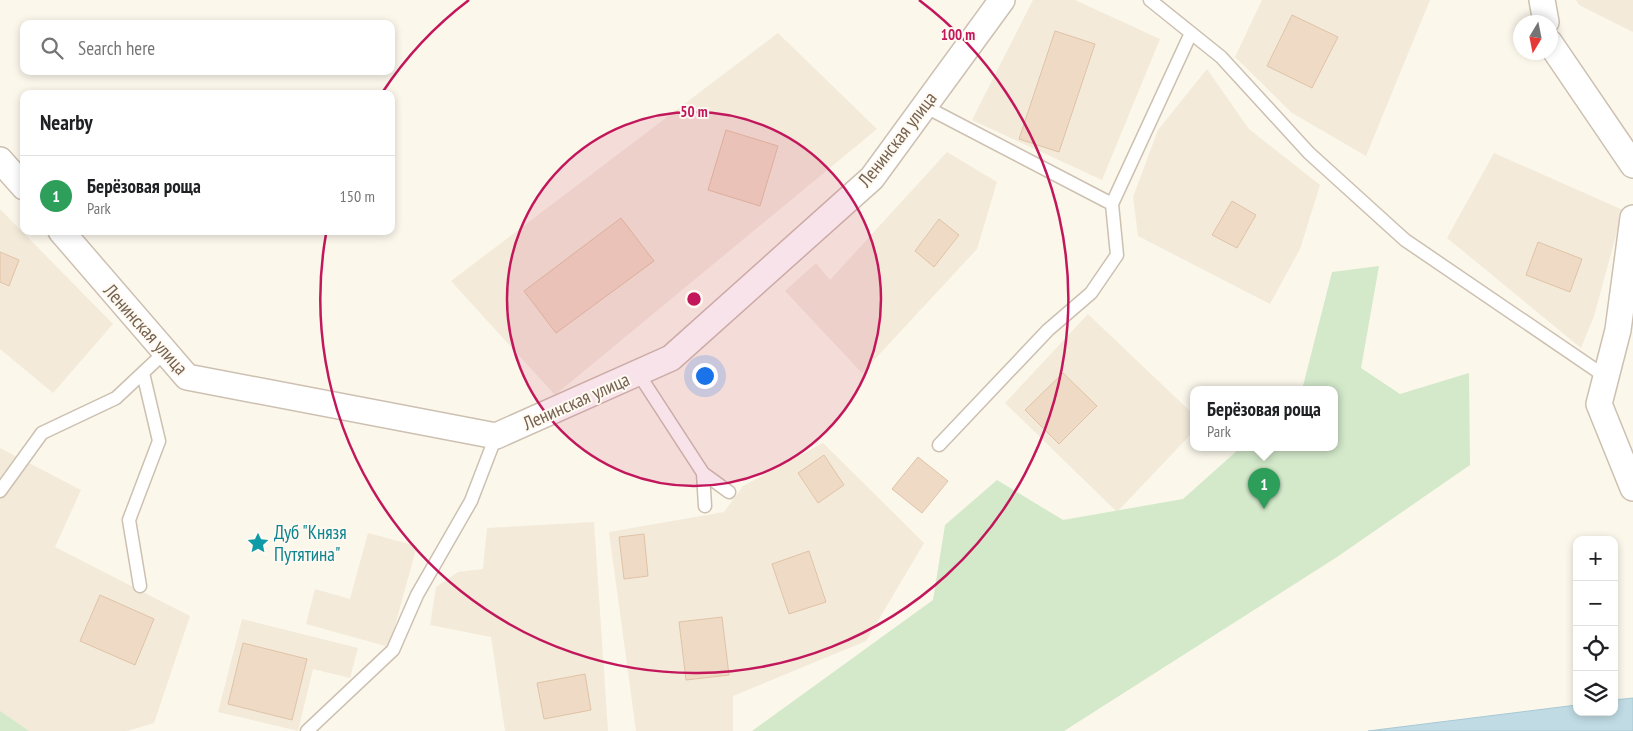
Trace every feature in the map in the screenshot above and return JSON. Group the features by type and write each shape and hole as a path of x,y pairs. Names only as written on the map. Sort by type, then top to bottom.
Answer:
{"street":[{"name":"Ленинская улица","path":"64,235 186,377 496,436 671,358 872,178 1002,0"},
{"path":"1542,0 1545,15"},
{"path":"1558,55 1633,165"},
{"path":"0,160 20,183"},
{"path":"1633,218 1618,330 1599,404 1633,488"}],"lane":[{"path":"1150,0 1221,57 1309,153 1405,240 1606,376"},
{"path":"939,444 1048,330 1091,293 1117,255 1112,204 1191,33"},
{"path":"924,106 1112,204"},
{"path":"0,491 42,434 116,398 165,352"},
{"path":"140,586 130,520 159,441 144,373"},
{"path":"638,373 703,473 729,492"},
{"path":"307,731 393,650 417,595 471,501 496,436"},
{"path":"703,473 705,506"}],"shaded area":[{"path":"1033,0 1075,0 1160,39 1102,180 972,120"},
{"path":"1262,0 1430,0 1366,156 1292,113 1235,57"},
{"path":"1576,0 1633,0 1633,32 1579,5"},
{"path":"778,33 877,129 555,395 451,281"},
{"path":"1207,69 1249,129 1320,185 1300,249 1270,304 1138,236 1133,197 1158,130"},
{"path":"947,152 997,182 977,249 862,373 785,291 816,263 830,280"},
{"path":"1494,153 1623,210 1594,316 1581,348 1447,238"},
{"path":"0,209 20,229 20,235 26,235 113,324 53,393 0,349"},
{"path":"1088,314 1190,411 1190,435 1117,512 1005,403"},
{"path":"823,443 924,543 866,641 733,696 733,731 636,731 609,532 724,512 743,486"},
{"path":"0,448 81,490 55,547 190,616 154,723 127,731 6,731 0,727"},
{"path":"594,522 608,731 505,731 491,637 430,625 436,587 458,572 483,569 487,528"},
{"path":"368,533 417,546 389,647 306,624 315,589 350,599"},
{"path":"242,619 358,648 350,678 313,669 298,731 218,712"}],"green space":[{"path":"1379,266 1361,368 1400,394 1469,373 1470,465 1337,557 1064,731 752,731 933,600 945,525 997,480 1063,520 1183,499 1237,451 1338,451 1338,386 1303,386 1332,272"},
{"path":"0,711 29,731 0,731"}],"water":[{"path":"1633,698 1633,731 1368,731 1573,705 1573,716 1618,716 1618,700"}],"building":[{"path":"1292,15 1338,37 1312,88 1267,66"},
{"path":"1055,31 1095,44 1059,152 1019,139"},
{"path":"726,130 778,146 760,206 708,190"},
{"path":"1232,201 1256,215 1237,248 1212,235"},
{"path":"621,218 654,261 556,333 524,291"},
{"path":"939,219 959,235 934,267 915,251"},
{"path":"1538,242 1582,259 1570,292 1526,275"},
{"path":"0,252 19,260 9,286 0,282"},
{"path":"1063,373 1097,406 1059,444 1025,410"},
{"path":"824,455 844,485 818,503 798,473"},
{"path":"918,457 948,481 922,513 892,489"},
{"path":"644,534 648,576 624,579 619,537"},
{"path":"809,551 826,602 789,614 772,564"},
{"path":"100,595 154,619 135,665 80,641"},
{"path":"722,617 729,675 686,680 679,622"},
{"path":"243,643 307,659 292,720 228,704"},
{"path":"585,674 591,710 544,719 537,683"}],"place":[{"name":"Берёзовая роща","path":"1264,509"},
{"name":"Дуб \"Князя Путятина\"","path":"258,543"}]}
